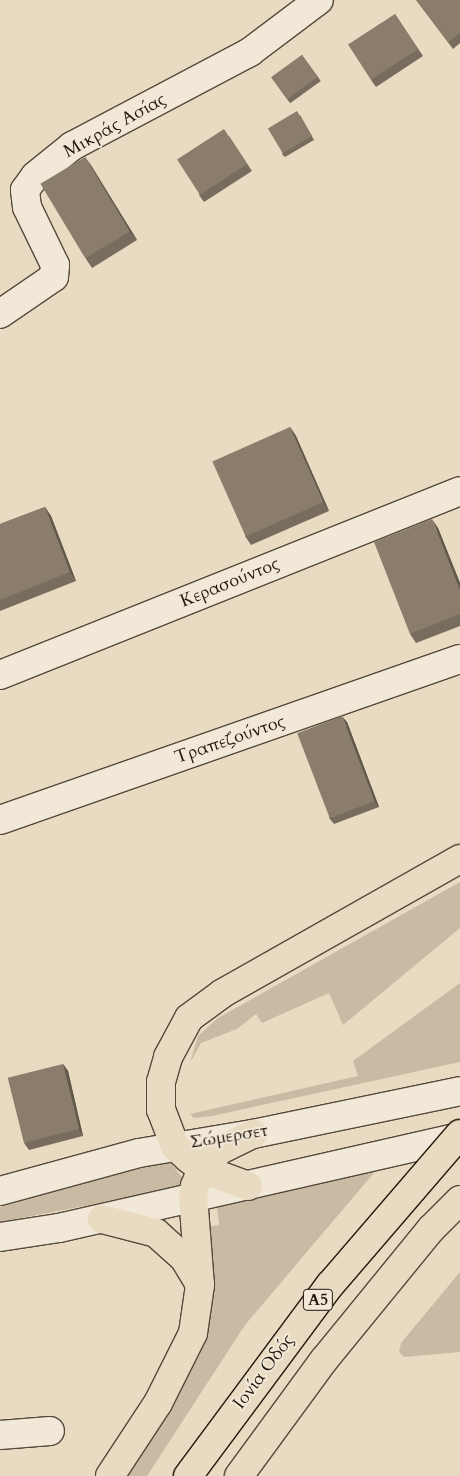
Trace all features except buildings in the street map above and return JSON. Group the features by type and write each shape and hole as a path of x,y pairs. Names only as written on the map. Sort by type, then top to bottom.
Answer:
{"highway":[{"path":"248,1186 202,1169 175,1146 160,1110 161,1082 168,1057 189,1018 217,996 460,859"},
{"path":"110,1476 158,1403 188,1347 198,1313 200,1285 192,1197 202,1169 220,1150 253,1134"},
{"name":"Ιονία Οδός","path":"188,1476 330,1285 460,1136"},
{"name":"Α5","path":"239,1476 324,1360 431,1229 460,1200"},
{"path":"102,1219 156,1232 184,1258 200,1285"}],"street":[{"name":"Μικράς Ασίας","path":"0,314 54,277 55,265 27,206 25,190 35,176 72,146 250,52 319,0"},
{"name":"Κερασούντος","path":"0,675 460,491"},
{"name":"Τραπεζούντος","path":"0,820 460,659"},
{"name":"Σώμερσετ","path":"0,1191 96,1163 175,1146 253,1134 460,1091"},
{"path":"0,1237 102,1219 460,1136"},
{"path":"0,1435 50,1431"}],"shaded area":[{"path":"460,882 460,928 343,1025 329,993 262,1023 256,1014 237,1029 201,1043 190,1063 198,1036 218,1018"},
{"path":"460,983 460,1062 212,1116 194,1118 190,1114 358,1076 353,1061"},
{"path":"170,1162 189,1186 0,1222 0,1207 98,1178"},
{"path":"378,1168 245,1325 147,1476 124,1476 207,1335 213,1288 207,1227 219,1225 217,1206"},
{"path":"460,1272 460,1352 404,1357 399,1352 401,1343"}]}
